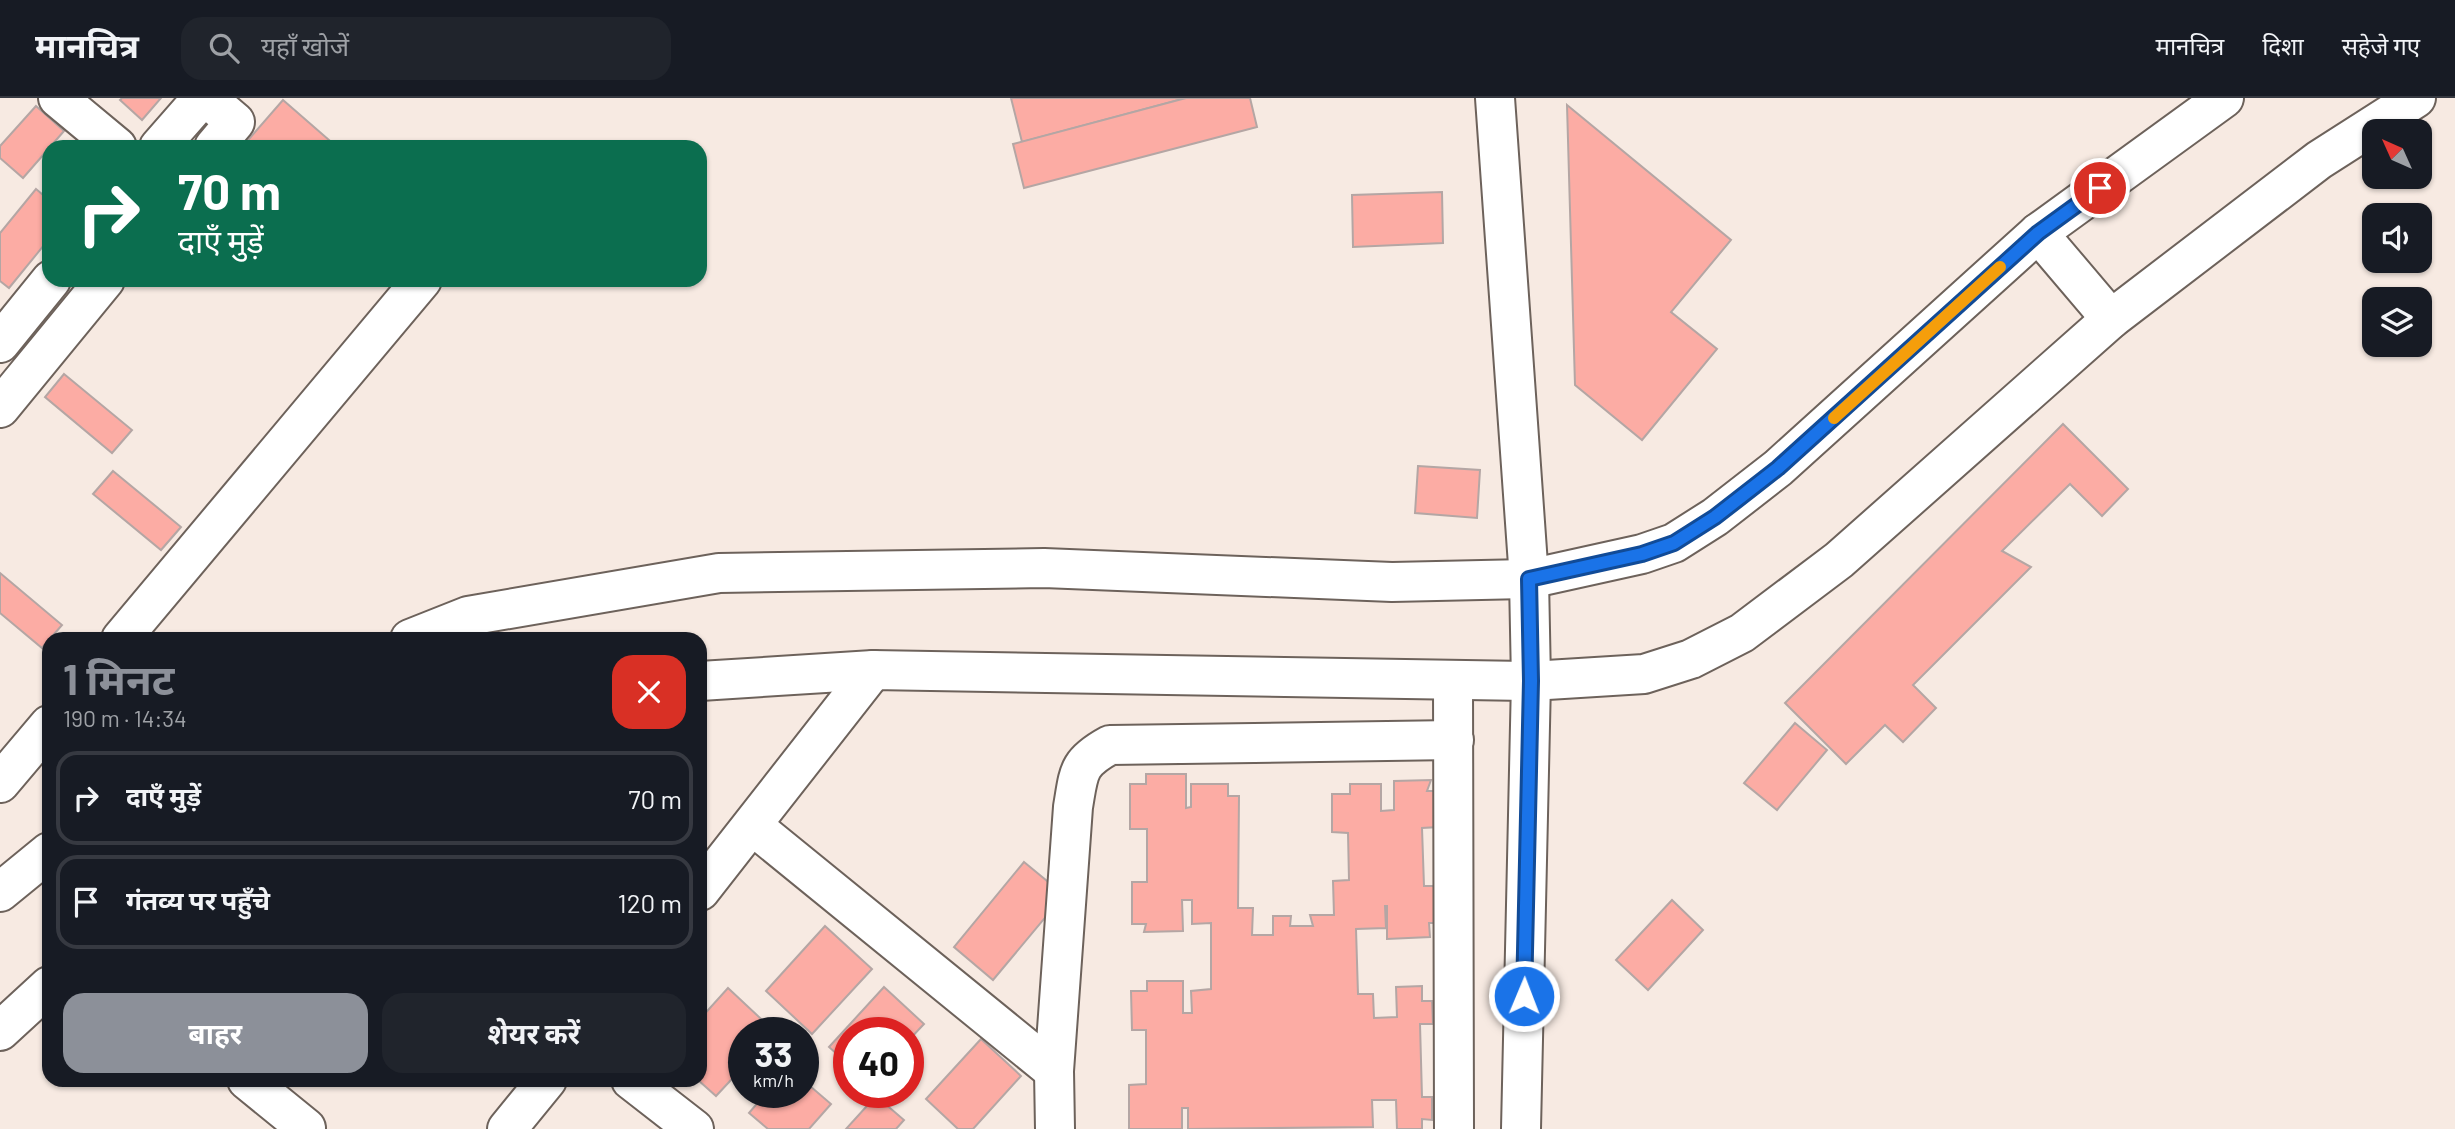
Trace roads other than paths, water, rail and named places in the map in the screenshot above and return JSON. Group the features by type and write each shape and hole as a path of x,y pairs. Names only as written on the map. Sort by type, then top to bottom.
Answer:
{"street":[{"path":"58,98 109,140"},
{"path":"165,140 204,98 235,122 220,140"},
{"path":"1495,98 1529,579 1531,681 1521,1129"},
{"path":"446,632 719,573 1044,568 1392,582 1529,579 1653,551 1674,543 1715,517 1778,468 2038,233 2224,98"},
{"path":"707,681 873,670 1531,681 1644,674 1692,659 1742,633 1839,560 2111,319 2319,160 2416,98"},
{"path":"2038,233 2111,319"},
{"path":"3,335 45,287"},
{"path":"0,408 99,287"},
{"path":"127,632 416,287"},
{"path":"707,882 873,670"},
{"path":"1453,681 1454,1129"},
{"path":"0,783 42,733"},
{"path":"1055,1129 1054,1070 1073,807 1080,769 1091,755 1110,745 1454,740"},
{"path":"753,826 1054,1070"},
{"path":"0,892 42,858"},
{"path":"0,1031 42,992"},
{"path":"256,1087 306,1128"},
{"path":"507,1129 541,1087"},
{"path":"640,1087 694,1129"}]}
